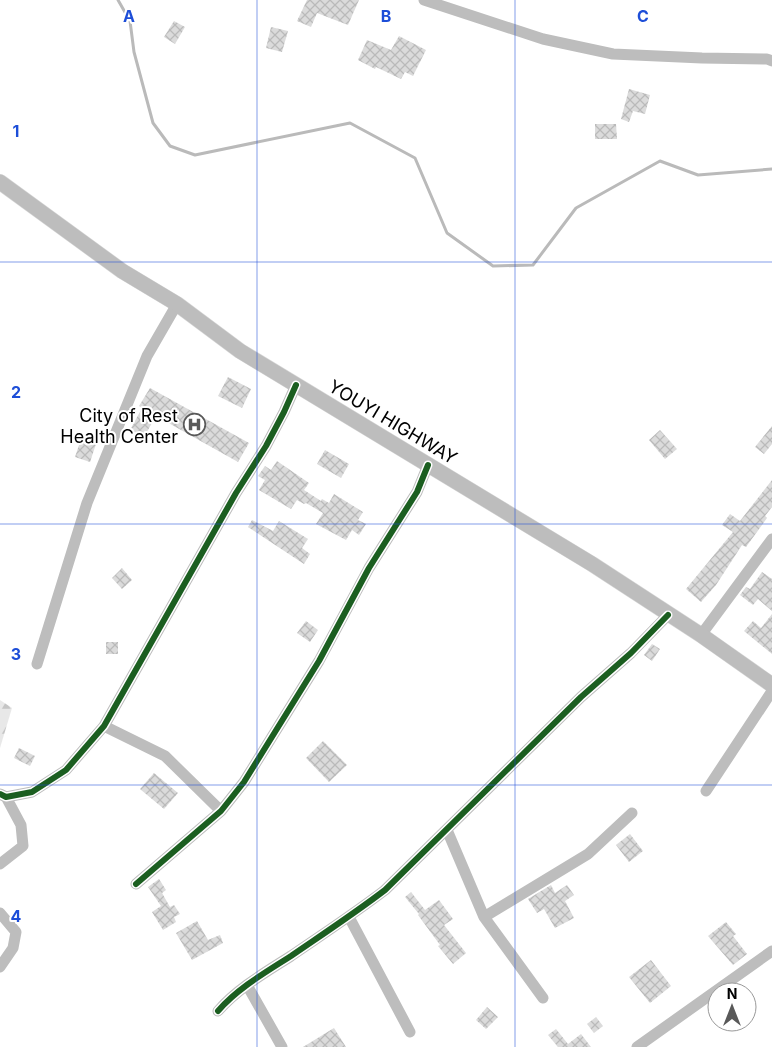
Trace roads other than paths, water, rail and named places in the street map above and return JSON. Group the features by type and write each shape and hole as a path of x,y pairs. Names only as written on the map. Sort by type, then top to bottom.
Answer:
{"main road":[{"name":"YOUYI HIGHWAY","path":"0,182 122,271 177,304 240,351 592,564 772,685"}],"street":[{"path":"424,0 543,40 613,54 767,59 772,61"},
{"path":"37,664 87,503 147,356 177,304"},
{"path":"0,864 23,846 21,825 3,796 32,792 66,770 104,726 236,493 266,446 296,385"},
{"path":"136,884 221,810 244,782 319,661 369,568 417,492 428,465"},
{"path":"701,636 768,555 772,539"},
{"path":"218,1011 227,1000 247,985 349,917 385,890 581,697 631,653 668,615"},
{"path":"706,791 772,691"},
{"path":"104,726 165,756 221,810"},
{"path":"484,917 588,854 632,813"},
{"path":"448,830 484,917 543,998"},
{"path":"0,913 16,932 13,948 0,967"},
{"path":"349,917 410,1032"},
{"path":"637,1047 772,951"},
{"path":"247,985 282,1047"}],"waterway":[{"path":"118,0 130,21 134,52 153,123 170,146 195,155 350,123 415,158 447,233 493,266 533,265 576,208 660,161 698,175 772,169"}],"place":[{"name":"City of Rest Health Center","path":"194,425"}]}
